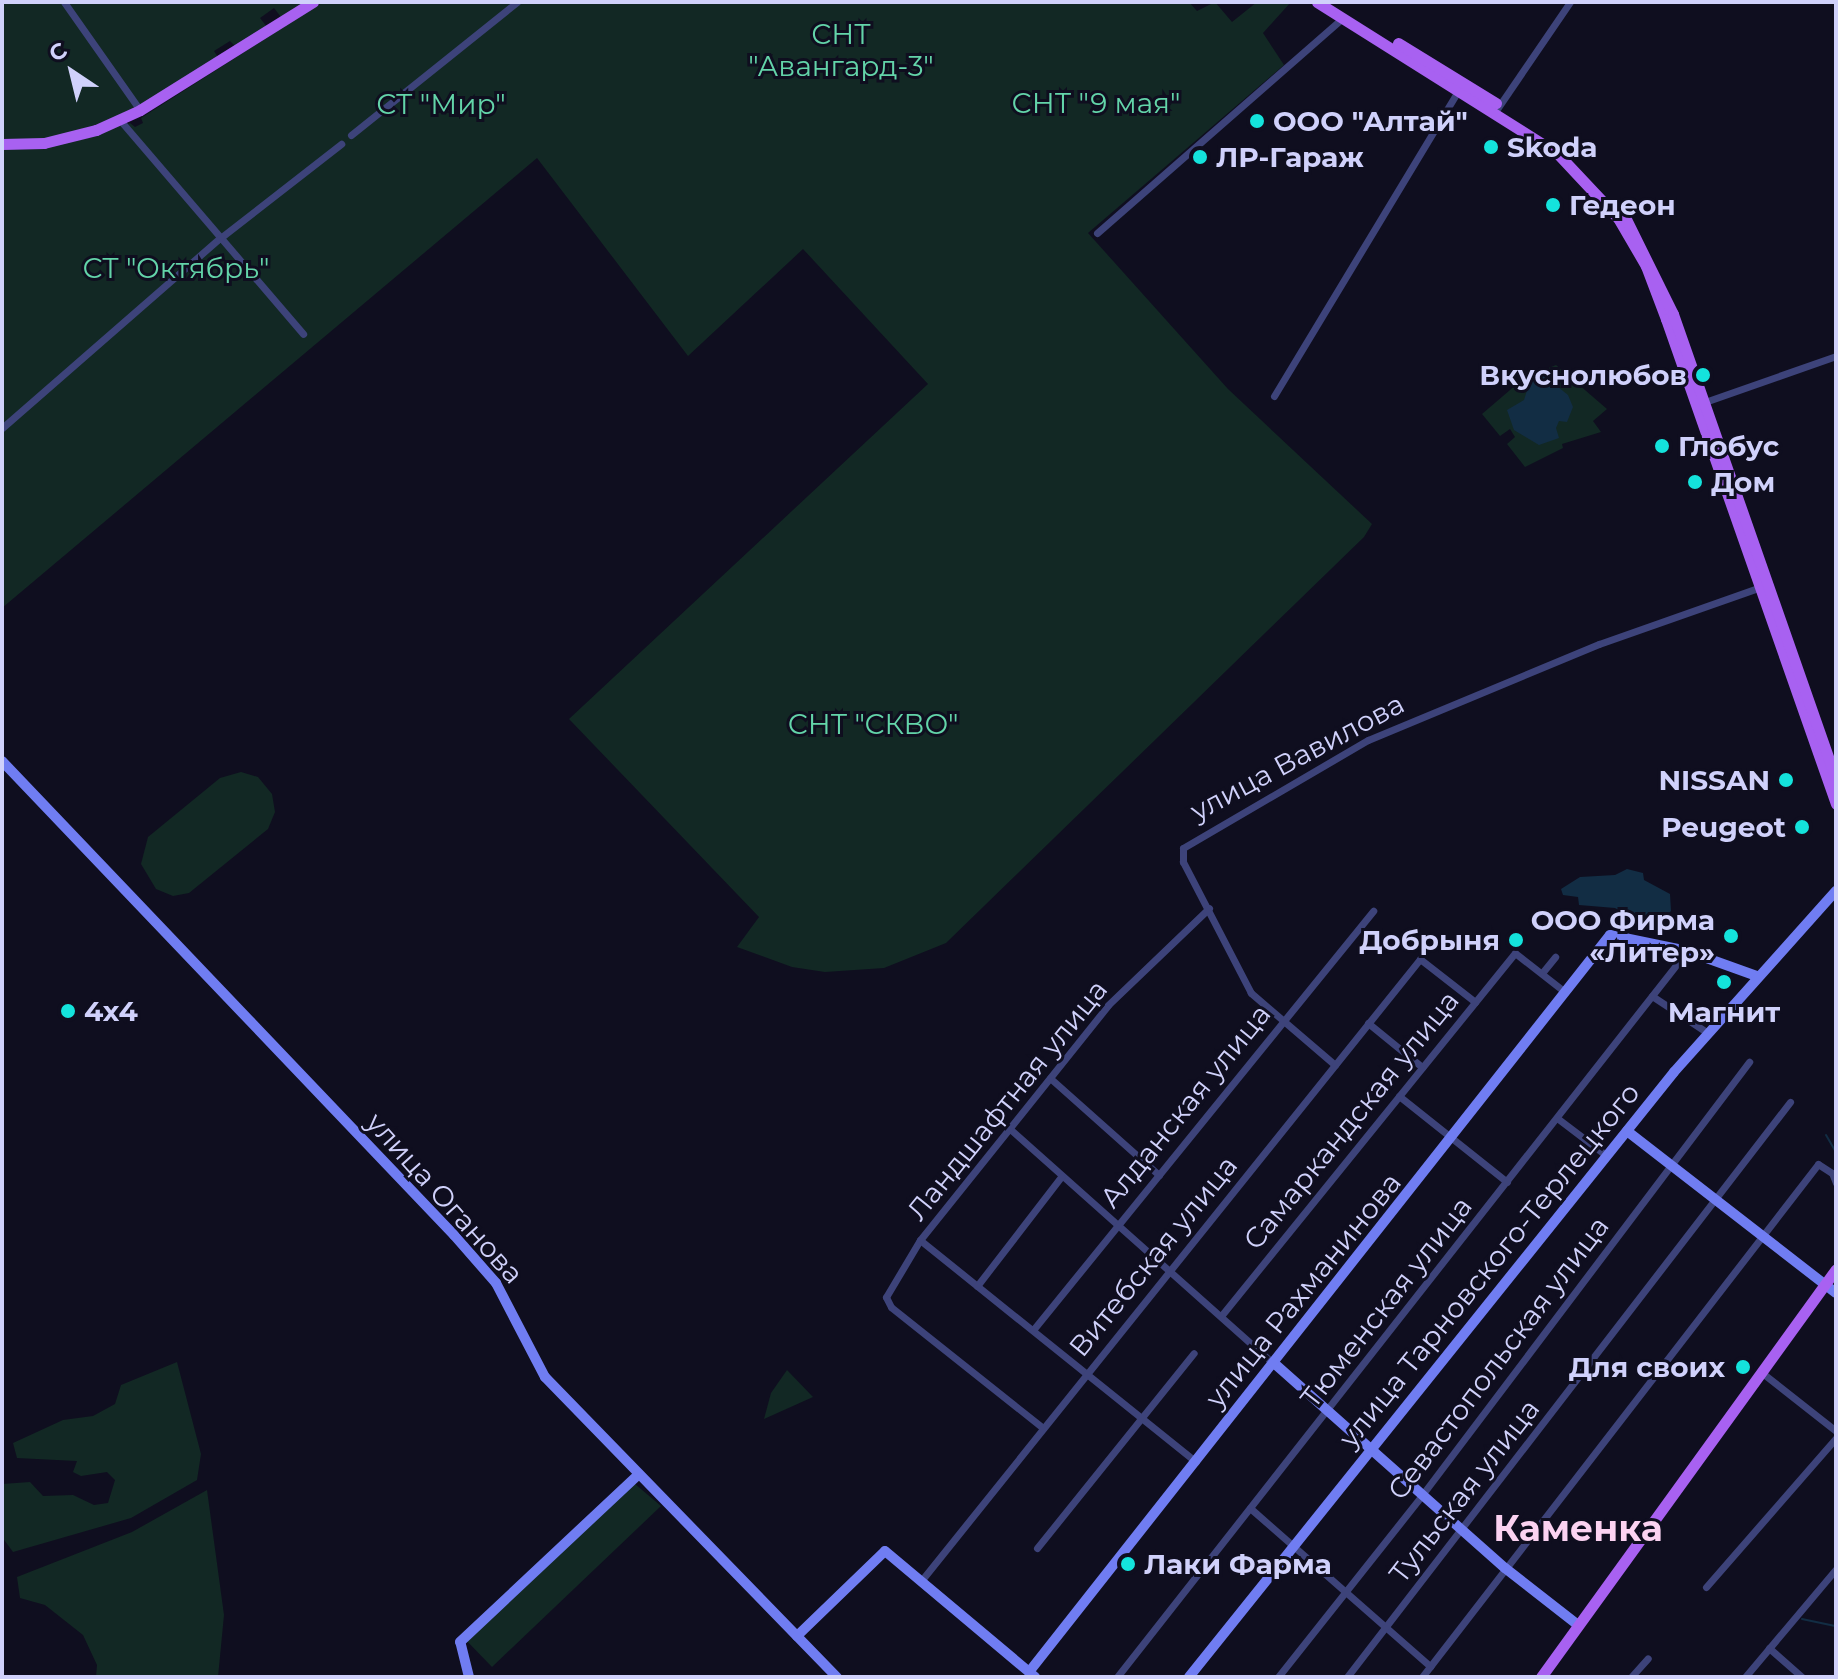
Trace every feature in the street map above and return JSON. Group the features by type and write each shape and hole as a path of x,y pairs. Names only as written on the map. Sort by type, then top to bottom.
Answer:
{"main road":[{"path":"2,144 44,143 140,110 313,2"},
{"path":"1317,2 1459,89 1498,108"},
{"path":"1329,2 1579,163 1624,214 1663,288 1699,404 1836,804"},
{"path":"1699,404 1836,779"},
{"path":"1541,1677 1836,1269"}],"street":[{"path":"64,2 140,110"},
{"path":"351,135 517,2"},
{"path":"1498,108 1570,2"},
{"path":"1097,233 1343,18"},
{"path":"1274,396 1459,89"},
{"path":"119,119 303,334"},
{"path":"2,428 219,239 341,144"},
{"path":"1699,404 1836,356"},
{"name":"улица Вавилова","path":"1335,1065 1282,1021 1239,975 1209,908 1183,862 1183,848 1191,839 1368,740 1599,644 1761,587"},
{"name":"улица Оганова","path":"2,761 454,1235 496,1283 545,1377 837,1677"},
{"name":"улица Тарновского-Терлецкого","path":"1189,1677 1627,1131 1757,976 1836,891"},
{"name":"Ландшафтная улица","path":"1043,1428 891,1307 886,1297 920,1240 1108,1005 1209,908"},
{"name":"Алданская улица","path":"1033,1330 1373,911"},
{"name":"улица Рахманинова","path":"1032,1675 1196,1462 1454,1139 1610,935 1687,951"},
{"path":"1687,951 1757,976"},
{"name":"Тюменская улица","path":"1117,1677 1687,951"},
{"name":"Самаркандская улица","path":"1221,1316 1515,953 1542,973"},
{"path":"1555,957 1542,973 1565,992"},
{"name":"Витебская улица","path":"921,1581 1420,959 1475,1002"},
{"path":"1652,996 1708,1033"},
{"path":"1368,1023 1422,1067"},
{"name":"Севастопольская улица","path":"1278,1677 1422,1495 1749,1062"},
{"path":"1050,1078 1159,1175"},
{"path":"1399,1096 1507,1182"},
{"name":"Тульская улица","path":"1347,1677 1463,1531 1790,1102"},
{"path":"1557,1118 1607,1156"},
{"path":"1010,1129 1505,1568 1578,1625"},
{"path":"1627,1131 1836,1293"},
{"path":"1422,1677 1818,1164 1832,1173 1836,1183"},
{"path":"977,1286 1061,1177"},
{"path":"920,1240 1196,1462"},
{"path":"1037,1548 1194,1353"},
{"path":"1761,1372 1836,1431"},
{"path":"1706,1587 1836,1438"},
{"path":"469,1677 460,1642 639,1474"},
{"path":"1250,1508 1430,1666"},
{"path":"797,1636 885,1551 1032,1675"},
{"path":"1745,1677 1836,1569"},
{"path":"1769,1648 1802,1677"},
{"path":"1631,1677 1648,1658"}],"green space":[{"path":"2,2 313,2 284,21 274,8 260,18 271,32 239,50 230,41 214,51 221,62 138,112 42,141 2,141"},
{"path":"323,2 1189,2 1197,11 1215,2 1232,22 1257,2 1291,2 1263,33 1284,65 1088,233 1228,389 1372,524 1364,537 946,943 884,968 825,972 792,967 737,947 759,917 569,719 928,384 803,249 688,356 537,158 2,608 2,146 45,146 130,123 135,127 143,123 141,118"},
{"path":"1556,365 1607,409 1593,421 1601,432 1562,444 1563,448 1525,467 1507,444 1515,437 1510,429 1500,436 1482,414 1524,378"},
{"path":"241,772 258,777 272,794 275,812 268,829 189,893 173,896 156,889 141,864 148,837 220,778"},
{"path":"177,1362 201,1454 197,1480 131,1518 13,1552 2,1537 2,1484 30,1482 43,1496 73,1495 94,1505 108,1503 115,1480 107,1472 81,1476 73,1472 77,1461 17,1458 13,1443 63,1420 93,1416 115,1404 121,1385"},
{"path":"787,1370 813,1397 764,1419 771,1393"},
{"path":"628,1478 661,1506 492,1667 461,1635"},
{"path":"207,1490 224,1615 218,1677 96,1677 97,1665 83,1635 45,1605 20,1598 17,1577 132,1532"}],"water":[{"path":"1542,374 1568,395 1573,407 1567,422 1559,421 1556,428 1559,438 1539,445 1514,430 1507,410 1524,400 1529,384"},
{"path":"1627,869 1643,873 1644,880 1670,894 1671,911 1658,924 1650,927 1615,908 1579,905 1578,897 1563,895 1561,889 1580,877 1615,875"}],"waterway":[{"path":"1826,1135 1836,1152"},
{"path":"1802,1619 1836,1626"}],"place":[{"name":"ООО \"Алтай\"","path":"1257,121"},
{"name":"Skoda","path":"1491,147"},
{"name":"ЛР-Гараж","path":"1200,157"},
{"name":"Гедеон","path":"1553,205"},
{"name":"Вкуснолюбов","path":"1703,375"},
{"name":"Глобус","path":"1662,446"},
{"name":"Дом","path":"1695,482"},
{"name":"NISSAN","path":"1786,780"},
{"name":"Peugeot","path":"1802,827"},
{"name":"ООО Фирма «Литер»","path":"1731,936"},
{"name":"Добрыня","path":"1516,940"},
{"name":"Магнит","path":"1724,982"},
{"name":"4х4","path":"68,1011"},
{"name":"Для своих","path":"1743,1367"},
{"name":"Лаки Фарма","path":"1128,1564"}],"district":[{"name":"Каменка","path":"1578,1529"}],"park label":[{"name":"СНТ \"Авангард-3\"","path":"841,50"},
{"name":"СНТ \"9 мая\"","path":"1096,103"},
{"name":"СТ \"Мир\"","path":"441,104"},
{"name":"СТ \"Октябрь\"","path":"176,268"},
{"name":"СНТ \"СКВО\"","path":"873,724"}]}
